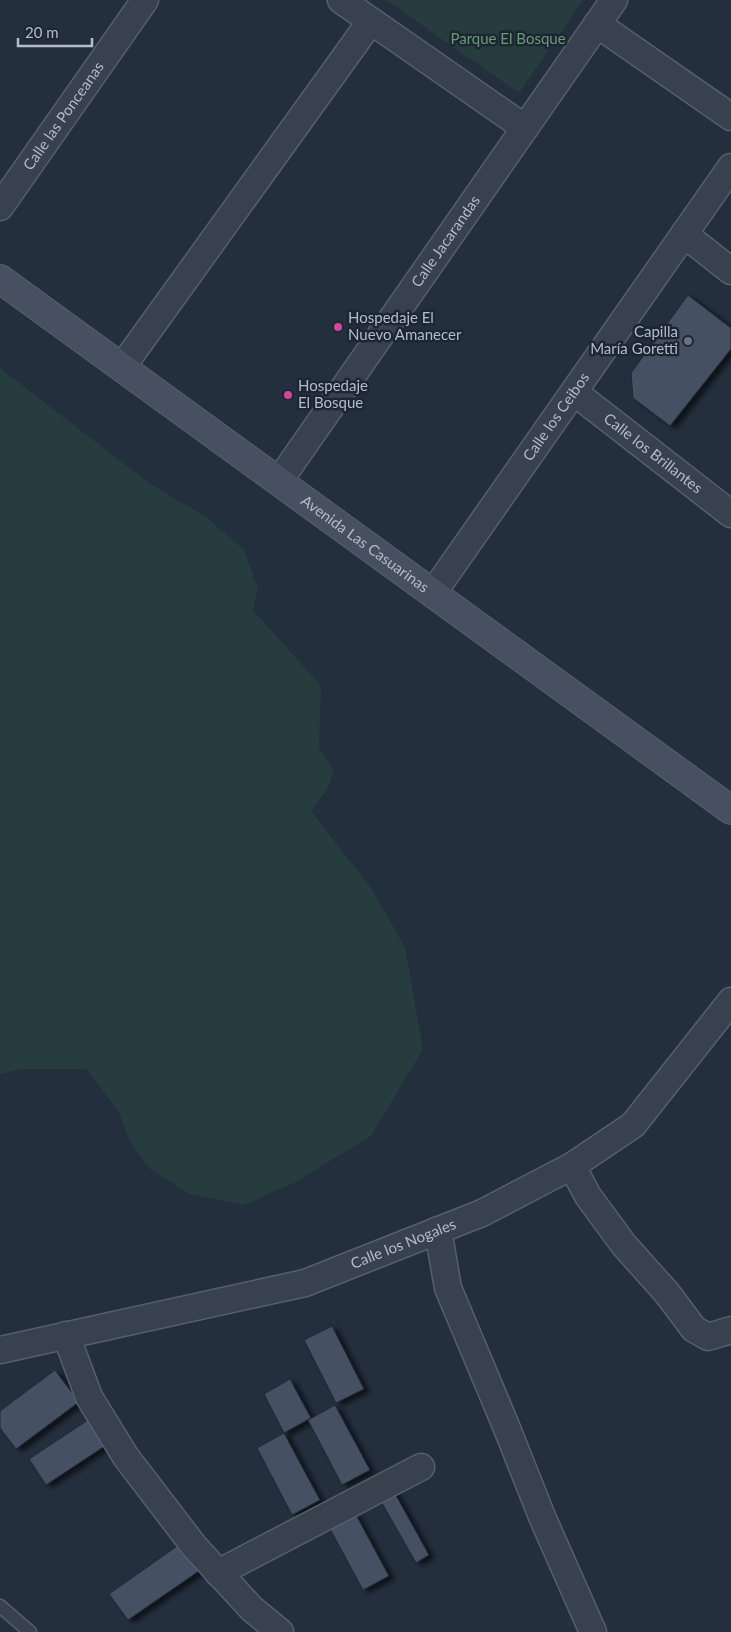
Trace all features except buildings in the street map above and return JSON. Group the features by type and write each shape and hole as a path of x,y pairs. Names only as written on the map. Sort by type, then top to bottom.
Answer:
{"street":[{"name":"Calle las Ponceanas","path":"0,207 145,0"},
{"path":"341,0 525,128"},
{"name":"Calle Jacarandas","path":"279,481 614,0"},
{"path":"122,367 372,21"},
{"path":"597,24 731,117"},
{"name":"Calle los Ceibos","path":"433,593 731,167"},
{"path":"684,234 731,270"},
{"name":"Avenida Las Casuarinas","path":"0,278 731,810"},
{"name":"Calle los Brillantes","path":"574,392 731,514"},
{"name":"Calle los Nogales","path":"0,1350 305,1283 482,1212 572,1166 633,1125 731,1001"},
{"path":"572,1166 588,1196 624,1245 667,1293 694,1329 708,1337 731,1330"},
{"path":"438,1230 448,1288 543,1519 593,1632"},
{"path":"66,1336 89,1397 126,1457 194,1546 252,1609 280,1632"},
{"path":"218,1573 421,1467"}],"lane":[{"path":"0,1604 30,1632"}],"green space":[{"name":"Parque El Bosque","path":"386,0 583,0 519,93"},
{"path":"0,368 149,483 207,518 244,550 258,589 253,610 321,686 319,748 334,770 327,790 311,811 371,888 405,947 423,1049 371,1136 294,1183 244,1205 190,1194 151,1170 130,1142 119,1113 87,1069 21,1069 0,1074"}],"place":[{"name":"Hospedaje El Nuevo Amanecer","path":"338,327"},
{"name":"Capilla María Goretti","path":"688,341"},
{"name":"Hospedaje El Bosque","path":"288,395"}]}
